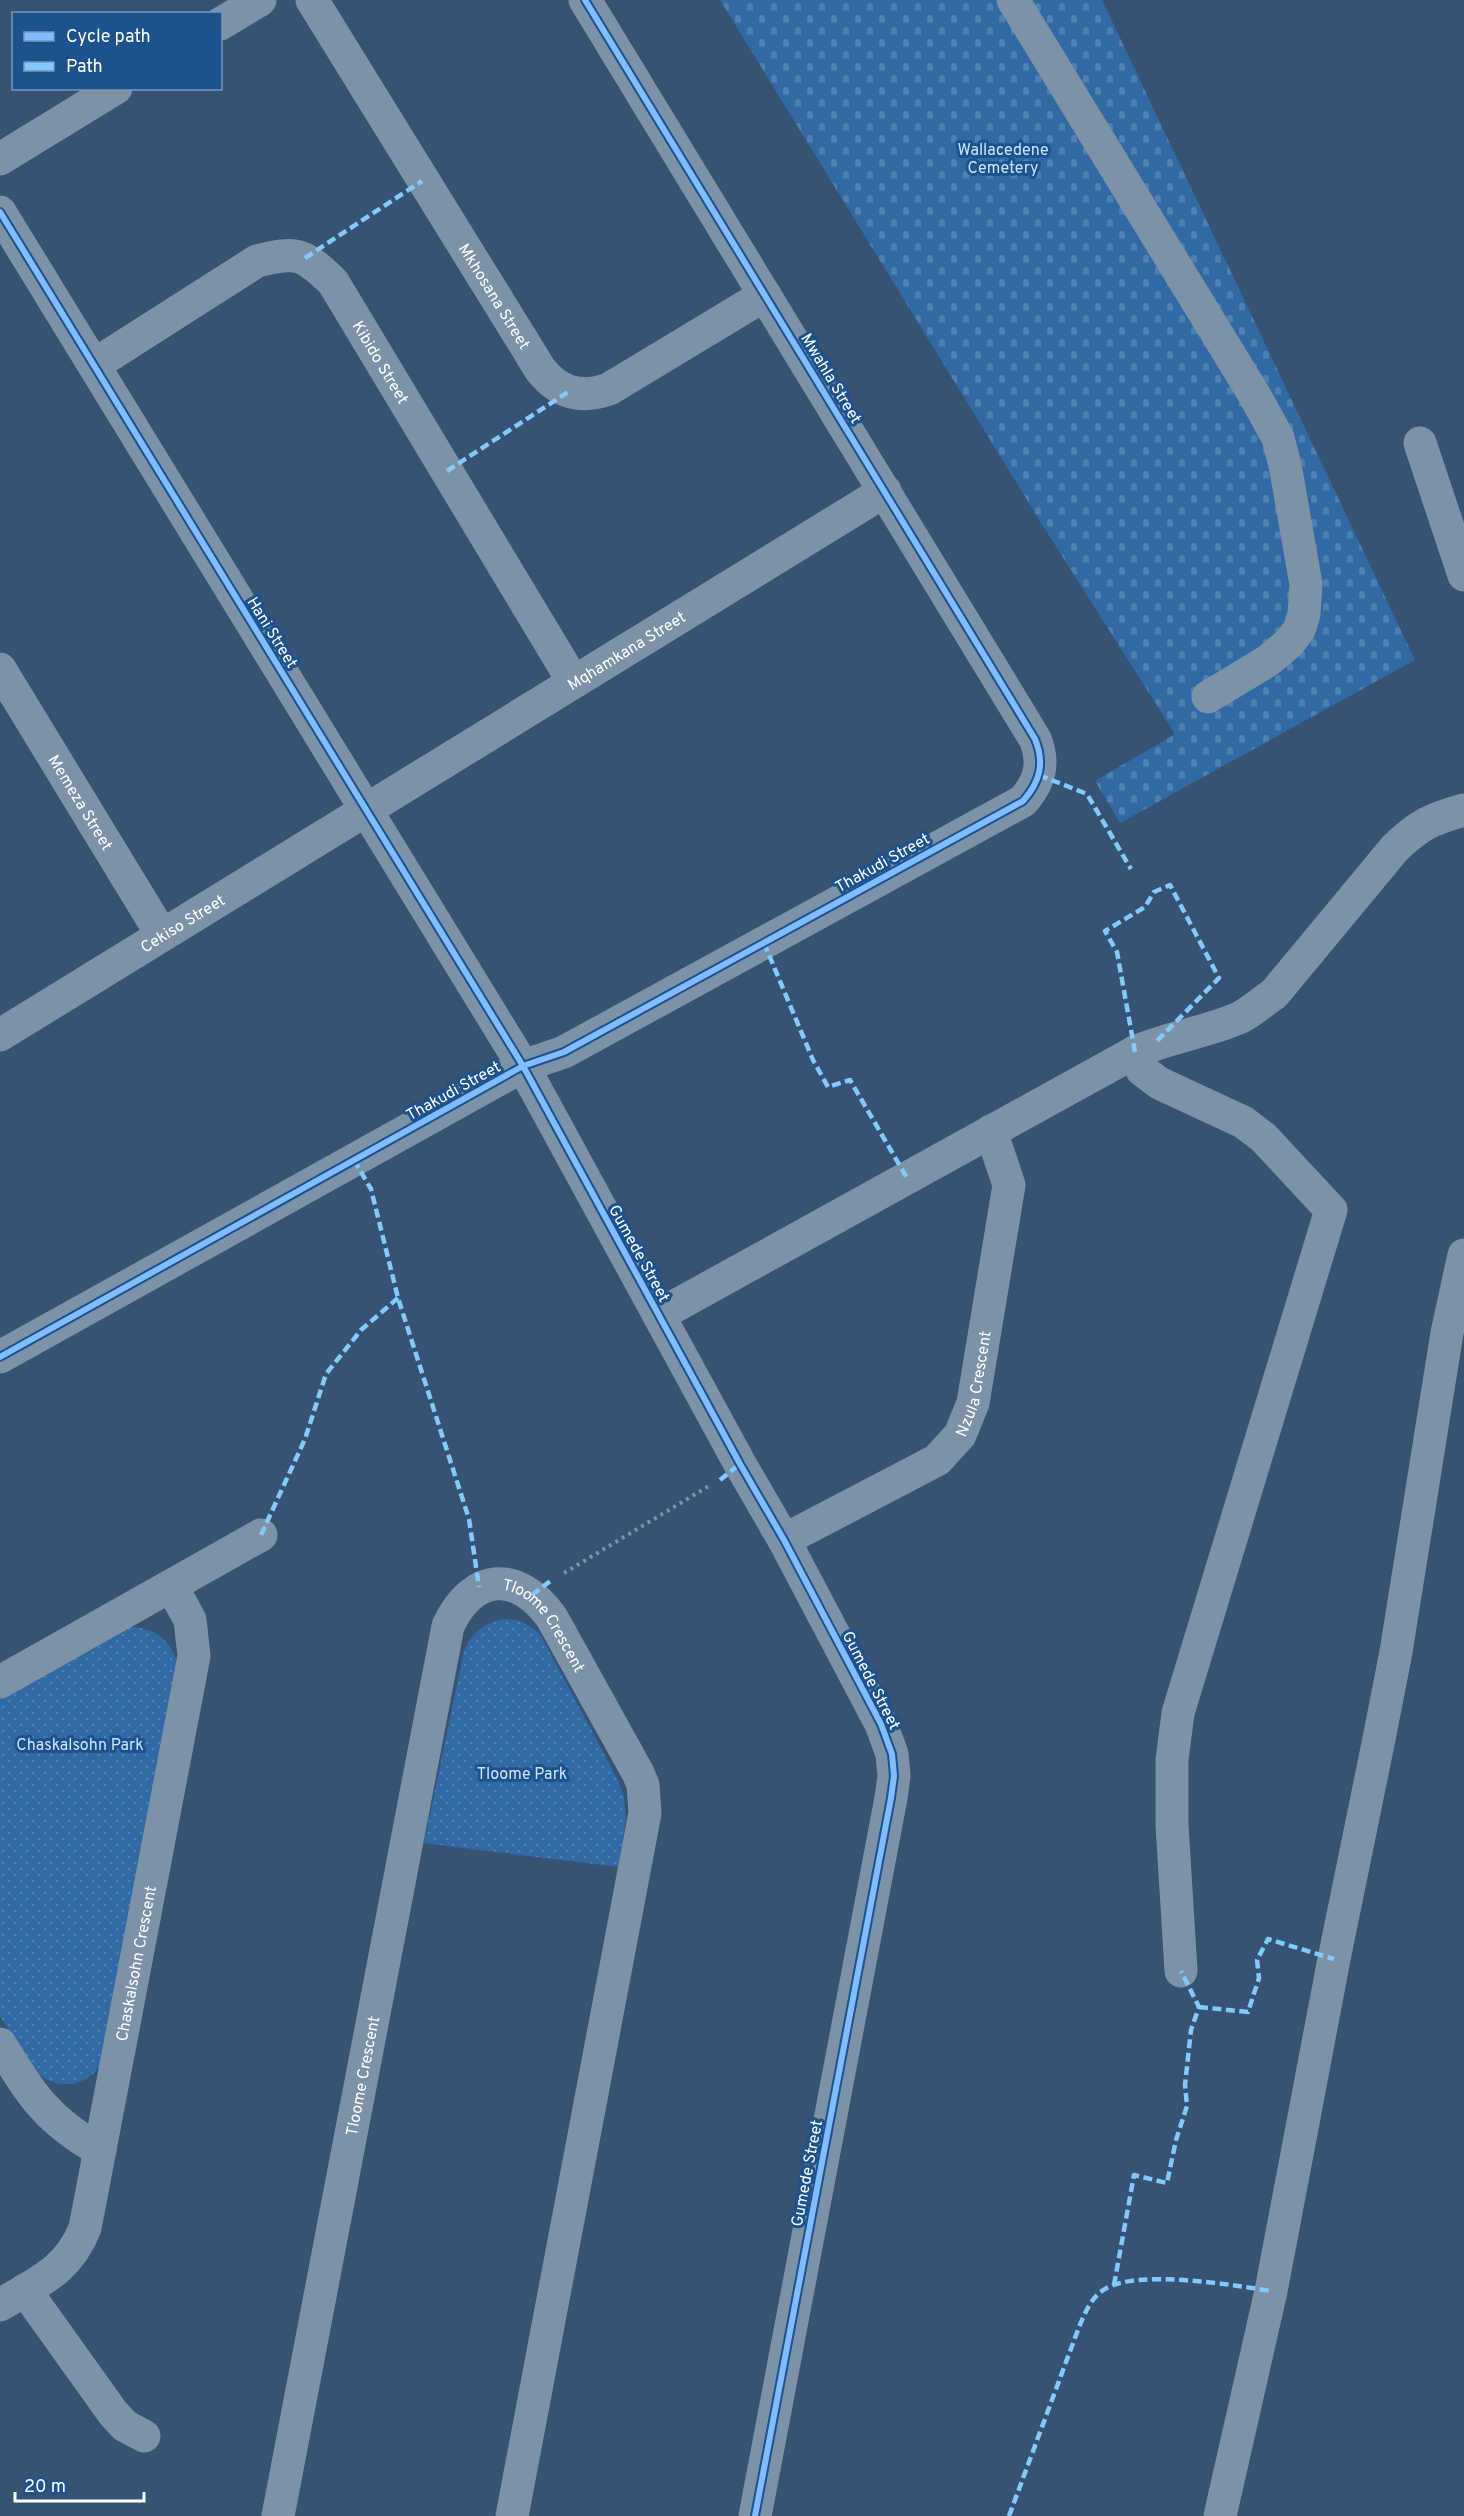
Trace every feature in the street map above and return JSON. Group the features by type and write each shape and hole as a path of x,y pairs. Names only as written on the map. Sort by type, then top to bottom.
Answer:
{"street":[{"path":"222,23 260,0"},
{"name":"Mkhosana Street","path":"312,0 540,369 557,387 582,395 596,394 609,389 765,295"},
{"name":"Mwahla Street","path":"585,0 1035,739 1040,750 1039,775"},
{"path":"1013,0 1249,386 1278,438 1306,584 1304,614 1299,630 1282,649 1269,660 1208,698"},
{"path":"0,159 113,90"},
{"name":"Hani Street","path":"0,212 524,1066"},
{"name":"Kibido Street","path":"94,365 257,261 285,254 305,258 333,282 573,681"},
{"path":"1420,443 1464,575"},
{"name":"Mqhamkana Street","path":"366,809 885,491"},
{"name":"Memeza Street","path":"0,669 162,935"},
{"name":"Thakudi Street","path":"0,1357 524,1066 564,1052 1023,801 1033,789 1039,775"},
{"name":"Cekiso Street","path":"0,1035 366,809"},
{"path":"659,1315 1136,1052 1155,1043 1237,1018 1255,1008 1274,994 1395,848 1412,831 1430,820 1464,810"},
{"path":"1136,1052 1142,1070 1159,1083 1244,1122 1263,1137 1332,1210 1178,1713 1172,1771 1172,1825 1180,1971"},
{"name":"Gumede Street","path":"524,1066 784,1540 881,1724 892,1754 894,1776 755,2516"},
{"name":"Nzula Crescent","path":"784,1540 937,1460 960,1435 974,1403 1009,1185 991,1131"},
{"path":"1220,2516 1271,2291 1332,1969 1382,1728 1447,1333 1464,1255"},
{"path":"0,1682 261,1535"},
{"name":"Tloome Crescent","path":"278,2516 448,1626 455,1610 466,1597 479,1587 494,1584 521,1589 544,1606 552,1618 638,1773 643,1785 645,1813 512,2516"},
{"name":"Chaskalsohn Crescent","path":"12,2297 65,2263 77,2247 85,2228 194,1656 190,1620 172,1587"},
{"path":"0,2044 40,2106 76,2137 100,2150"},
{"path":"12,2297 125,2426 144,2436"}],"path":[{"path":"562,1574 711,1486"}],"green space":[{"name":"Wallacedene Cemetery","path":"720,0 1102,0 1415,660 1120,823 1095,781 1175,734 1043,526"},
{"name":"Tloome Park","path":"502,1619 523,1622 540,1634 617,1778 624,1797 626,1822 618,1867 424,1843 464,1651 479,1630 489,1623"},
{"name":"Chaskalsohn Park","path":"130,1627 153,1632 160,1636 170,1647 177,1662 102,2062 86,2079 74,2084 59,2084 45,2079 34,2070 0,2016 0,1696"}],"marked path":[{"path":"305,258 422,181"},
{"path":"447,471 568,392"},
{"path":"1039,775 1087,794 1131,869"},
{"path":"1135,1052 1117,952 1105,931 1145,907 1154,892 1170,885 1219,978 1155,1043"},
{"path":"764,943 813,1060 828,1087 850,1080 907,1178"},
{"path":"354,1160 371,1189 398,1298 469,1519 479,1587"},
{"path":"261,1535 305,1439 326,1374 361,1330 398,1298"},
{"path":"720,1480 740,1464"},
{"path":"532,1595 553,1579"},
{"path":"1199,2007 1248,2012 1259,1978 1257,1960 1268,1939 1334,1959"},
{"path":"1114,2285 1134,2175 1167,2183 1176,2140 1187,2106 1185,2085 1191,2030 1199,2007 1181,1971"},
{"path":"1009,2516 1079,2327 1089,2306 1100,2292 1120,2283 1162,2279 1211,2282 1271,2291"}],"cycle path":[{"path":"0,1357 523,1066 564,1052 1023,801 1037,779 1040,756 1035,739 585,0"},
{"path":"0,212 523,1066 740,1464 784,1540 881,1724 892,1754 894,1776 891,1798 755,2516"}]}
